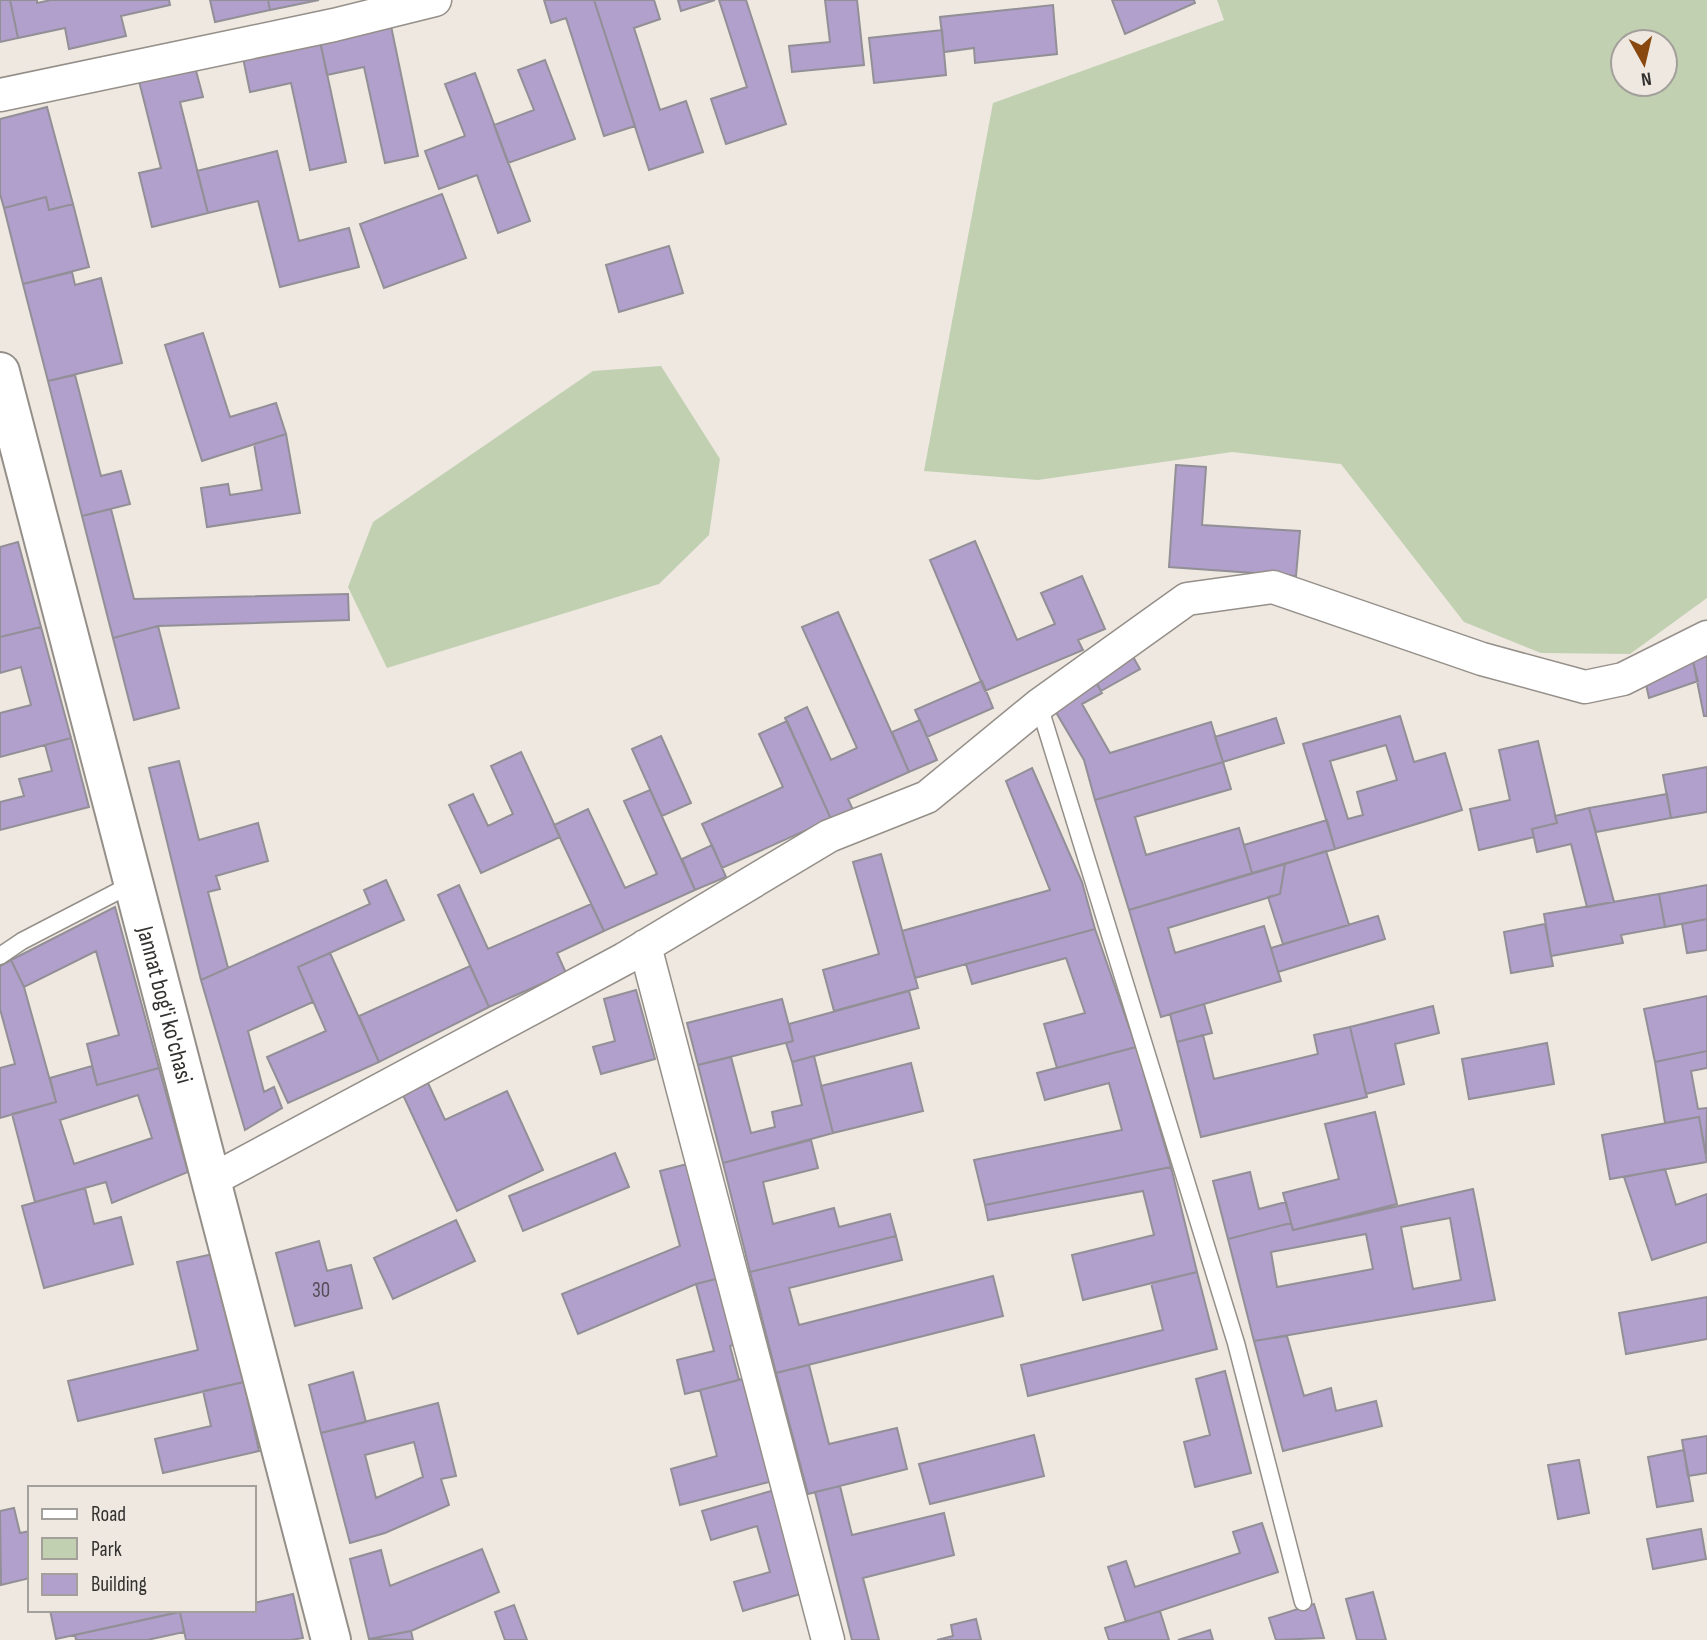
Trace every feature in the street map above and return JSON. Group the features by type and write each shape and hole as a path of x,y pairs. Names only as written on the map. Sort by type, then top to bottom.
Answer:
{"street":[{"path":"0,95 334,25 435,0"},
{"name":"Jannat bog'i ko'chasi","path":"0,372 331,1640"},
{"path":"210,1181 645,946 829,836 927,797 1039,705 1187,599 1273,587 1482,659 1585,687 1623,679 1707,637"},
{"path":"645,946 828,1640"}],"lane":[{"path":"1039,705 1236,1343 1303,1602"},
{"path":"0,956 22,941 132,884"}],"green space":[{"path":"1217,0 1707,0 1707,598 1630,654 1541,653 1464,622 1341,464 1232,452 1038,480 924,471 993,103 1224,20"},
{"path":"661,366 720,459 709,535 659,584 387,668 348,587 373,522 593,371"}],"building":[{"path":"0,0 10,0 18,38 0,42"},
{"path":"10,0 37,0 37,3 51,0 169,0 170,5 121,16 126,36 69,49 65,28 18,38"},
{"path":"210,0 268,0 270,10 215,22"},
{"path":"268,0 319,0 270,10"},
{"path":"544,0 594,0 635,126 604,136 566,18 551,23"},
{"path":"594,0 654,0 660,19 634,28 660,110 686,101 703,152 649,170"},
{"path":"678,0 715,0 681,11"},
{"path":"719,0 746,0 786,124 726,144 711,99 747,87"},
{"path":"825,0 857,0 864,65 792,72 789,46 830,42"},
{"path":"1112,0 1194,0 1195,3 1125,34"},
{"path":"1053,5 1057,54 975,63 974,48 944,52 940,17"},
{"path":"391,26 418,156 385,163 364,67 327,75 320,41"},
{"path":"942,30 946,75 874,83 869,38"},
{"path":"320,41 346,162 310,170 291,83 250,92 243,58"},
{"path":"545,60 575,139 508,163 494,125 534,110 518,70"},
{"path":"195,67 203,97 180,102 208,213 152,227 139,173 161,168 139,81"},
{"path":"475,73 530,221 498,233 477,175 439,189 425,151 465,136 445,84"},
{"path":"47,107 73,204 49,210 46,197 4,208 0,194 0,119"},
{"path":"277,151 299,241 349,228 359,267 280,287 258,201 208,213 197,171"},
{"path":"442,194 466,258 384,288 360,224"},
{"path":"46,197 49,210 73,204 89,267 23,284 4,208"},
{"path":"669,246 683,293 619,312 606,265"},
{"path":"72,272 75,285 101,278 122,363 48,381 23,284"},
{"path":"203,333 230,417 276,403 286,434 202,461 165,345"},
{"path":"75,375 101,476 121,471 130,504 82,516 48,381"},
{"path":"286,434 300,513 207,527 201,488 228,484 230,495 262,490 254,444"},
{"path":"1176,465 1206,467 1202,525 1300,531 1296,576 1169,567"},
{"path":"111,509 134,599 348,594 349,620 158,626 113,638 82,516"},
{"path":"975,541 1017,640 1055,624 1041,593 1082,576 1105,629 1078,640 1083,650 985,691 930,560"},
{"path":"18,542 41,627 0,637 0,547"},
{"path":"838,612 909,772 848,799 853,810 831,819 785,718 807,707 831,760 857,748 802,627"},
{"path":"158,626 179,708 134,720 113,638"},
{"path":"41,627 71,738 0,757 0,713 31,705 21,667 0,673 0,637"},
{"path":"1132,655 1140,669 1101,691 1093,677"},
{"path":"1707,656 1707,716 1704,716 1693,661"},
{"path":"1693,661 1698,681 1649,698 1645,680"},
{"path":"1093,677 1102,693 1082,704 1110,753 1211,722 1223,762 1095,800 1084,760 1050,702"},
{"path":"982,681 993,708 927,737 915,710"},
{"path":"1400,716 1414,762 1445,753 1462,810 1335,849 1303,744","holes":["1386,745 1397,780 1357,792 1363,815 1348,819 1330,761"]},
{"path":"1276,718 1284,743 1223,762 1215,737"},
{"path":"920,720 937,760 909,772 892,732"},
{"path":"787,721 831,819 722,868 702,824 783,787 759,734"},
{"path":"661,736 691,803 662,816 632,749"},
{"path":"71,738 89,807 0,830 0,802 24,796 19,779 52,771 45,745"},
{"path":"1538,741 1557,823 1532,829 1534,837 1479,850 1470,809 1510,800 1499,750"},
{"path":"521,752 560,837 481,873 449,805 473,794 488,826 513,814 491,766"},
{"path":"179,761 199,840 258,823 268,861 216,876 220,889 208,892 228,968 201,980 149,768"},
{"path":"1223,762 1231,789 1135,817 1146,855 1239,828 1252,873 1129,910 1095,800"},
{"path":"1707,767 1707,812 1671,818 1663,775"},
{"path":"1032,768 1082,882 1095,929 915,978 902,931 1050,890 1006,781"},
{"path":"650,790 695,890 604,931 554,825 588,809 625,888 657,874 624,801"},
{"path":"1667,794 1671,818 1596,832 1589,808"},
{"path":"1589,808 1614,902 1587,907 1571,844 1537,852 1532,829 1557,823 1555,816"},
{"path":"1327,820 1335,849 1252,873 1244,845"},
{"path":"712,845 726,877 695,890 682,859"},
{"path":"1326,851 1349,925 1283,944 1268,897 1280,894 1285,864"},
{"path":"881,854 918,988 834,1011 823,970 879,954 853,862"},
{"path":"1285,864 1280,894 1168,928 1175,953 1264,926 1281,981 1161,1017 1129,910"},
{"path":"386,880 404,920 298,967 313,1002 248,1031 264,1092 274,1087 282,1108 245,1130 201,980 370,904 364,890"},
{"path":"459,885 488,949 591,904 604,931 557,953 566,973 489,1007 438,895"},
{"path":"1707,885 1707,919 1665,927 1659,894"},
{"path":"1659,894 1665,927 1621,935 1623,943 1551,956 1544,914"},
{"path":"115,907 159,1068 97,1085 87,1044 119,1035 96,951 24,987 11,960"},
{"path":"1378,916 1385,939 1278,972 1271,948"},
{"path":"1707,919 1707,950 1687,953 1682,924"},
{"path":"1545,924 1553,966 1511,973 1504,932"},
{"path":"1095,929 1136,1047 1057,1068 1044,1024 1085,1013 1066,958 972,984 966,964"},
{"path":"330,953 379,1062 288,1103 267,1057 326,1031 298,967"},
{"path":"11,960 24,987 56,1102 0,1118 0,1068 15,1064 0,1009 0,966"},
{"path":"470,966 489,1007 379,1062 359,1016"},
{"path":"636,990 655,1059 601,1074 593,1047 615,1041 604,999"},
{"path":"909,991 919,1028 792,1062 786,1043 793,1041 789,1024"},
{"path":"1707,996 1707,1051 1655,1062 1644,1009"},
{"path":"782,999 793,1041 698,1065 687,1023"},
{"path":"1204,1004 1212,1033 1177,1042 1170,1014"},
{"path":"1433,1006 1439,1033 1395,1044 1404,1084 1366,1094 1350,1027"},
{"path":"1350,1027 1367,1097 1201,1137 1177,1042 1203,1035 1214,1079 1318,1054 1314,1035"},
{"path":"1547,1043 1554,1084 1469,1099 1462,1059"},
{"path":"1136,1047 1171,1167 985,1205 974,1160 1122,1130 1109,1083 1045,1100 1037,1073"},
{"path":"1707,1051 1707,1068 1691,1071 1698,1109 1707,1108 1706,1155 1699,1117 1665,1123 1655,1062"},
{"path":"814,1056 833,1133 723,1163 698,1065 731,1057 751,1133 775,1127 772,1112 802,1105 792,1062"},
{"path":"911,1063 923,1111 833,1133 821,1086"},
{"path":"92,1066 97,1085 159,1068 188,1172 112,1203 106,1182 35,1202 12,1114 56,1102 50,1078","holes":["138,1095 152,1138 74,1164 60,1120"]},
{"path":"428,1083 445,1120 507,1091 543,1170 457,1211 403,1095"},
{"path":"1375,1112 1397,1204 1293,1230 1283,1193 1339,1179 1325,1124"},
{"path":"1699,1117 1707,1162 1610,1179 1602,1135"},
{"path":"811,1140 818,1168 763,1182 773,1224 834,1208 839,1227 890,1214 896,1236 750,1272 723,1163"},
{"path":"615,1153 629,1187 523,1231 509,1196"},
{"path":"691,1163 720,1278 696,1284 578,1334 562,1294 680,1246 660,1171"},
{"path":"1171,1167 1197,1272 1083,1300 1072,1255 1154,1235 1143,1191 988,1220 985,1205"},
{"path":"1665,1169 1676,1205 1707,1194 1707,1242 1652,1260 1624,1177"},
{"path":"1250,1172 1259,1209 1286,1202 1291,1223 1228,1239 1213,1181"},
{"path":"85,1188 94,1224 121,1217 133,1264 44,1288 22,1206"},
{"path":"1473,1189 1495,1300 1254,1341 1228,1239 1291,1223 1293,1230","holes":["1450,1218 1461,1280 1413,1289 1401,1227","1366,1234 1373,1269 1277,1287 1271,1252"]},
{"path":"456,1220 475,1261 393,1299 374,1258"},
{"path":"896,1236 902,1260 789,1288 799,1325 993,1276 1003,1316 776,1373 750,1272"},
{"path":"319,1241 327,1271 351,1265 362,1308 295,1326 276,1253"},
{"path":"213,1254 244,1382 78,1421 68,1381 198,1350 177,1262"},
{"path":"1197,1272 1217,1349 1028,1396 1021,1365 1163,1330 1151,1283"},
{"path":"720,1278 737,1344 730,1346 739,1380 685,1394 677,1360 714,1351 696,1284"},
{"path":"1707,1297 1707,1339 1626,1354 1619,1313"},
{"path":"1287,1336 1304,1396 1331,1388 1336,1411 1376,1401 1382,1426 1283,1451 1254,1341"},
{"path":"809,1365 829,1444 897,1428 907,1469 808,1494 776,1373"},
{"path":"1225,1371 1251,1473 1195,1487 1184,1442 1210,1435 1196,1379"},
{"path":"353,1372 366,1422 321,1433 309,1385"},
{"path":"746,1378 773,1481 680,1505 671,1469 717,1456 700,1390"},
{"path":"244,1382 259,1451 163,1473 155,1439 211,1426 203,1391"},
{"path":"438,1403 456,1476 441,1479 449,1505 385,1533 350,1543 321,1433","holes":["414,1442 423,1477 376,1498 365,1455"]},
{"path":"1034,1435 1044,1476 930,1504 919,1464"},
{"path":"1707,1436 1707,1473 1688,1476 1682,1440"},
{"path":"1684,1450 1693,1501 1657,1507 1648,1457"},
{"path":"1579,1460 1589,1513 1558,1519 1548,1465"},
{"path":"840,1486 852,1535 944,1513 954,1555 863,1578 879,1640 852,1640 815,1492"},
{"path":"778,1489 807,1592 743,1611 734,1582 770,1572 757,1526 711,1540 702,1511"},
{"path":"14,1508 20,1533 28,1531 28,1578 1,1585 0,1511"},
{"path":"1262,1523 1278,1572 1126,1622 1108,1567 1126,1561 1135,1587 1240,1553 1233,1532"},
{"path":"1701,1529 1706,1559 1653,1569 1647,1539"},
{"path":"482,1549 499,1592 411,1631 369,1639 350,1559 381,1550 390,1586"},
{"path":"1373,1592 1386,1640 1357,1640 1346,1599"},
{"path":"293,1594 303,1638 186,1640 180,1612 256,1612 256,1603"},
{"path":"1314,1604 1324,1638 1276,1640 1269,1618"},
{"path":"514,1605 527,1640 505,1640 495,1612"},
{"path":"1160,1611 1169,1640 1109,1640 1105,1628"},
{"path":"50,1612 179,1612 56,1639"},
{"path":"180,1612 184,1632 147,1640 76,1640 75,1635"},
{"path":"976,1619 981,1640 937,1640 953,1636 951,1625"},
{"path":"1210,1630 1213,1640 1178,1640"},
{"path":"411,1631 413,1640 369,1639"}]}
